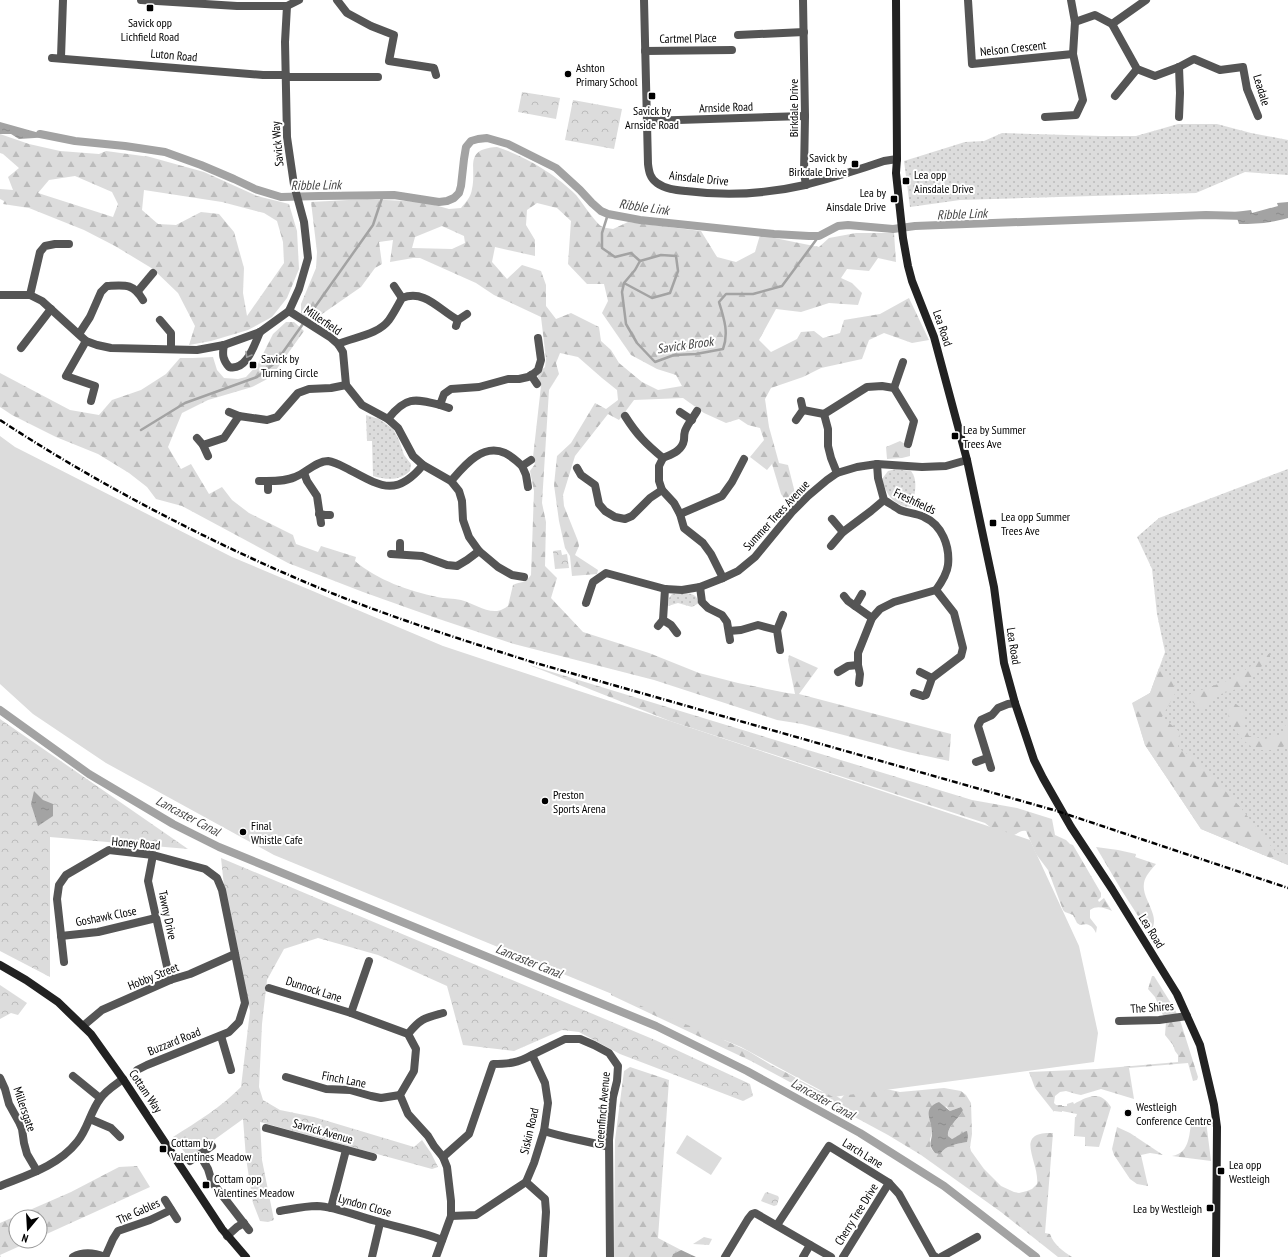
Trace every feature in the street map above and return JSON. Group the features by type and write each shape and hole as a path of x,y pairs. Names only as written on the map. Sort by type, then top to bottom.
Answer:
{"street":[{"name":"Luton Road","path":"63,0 56,58 286,76 378,77"},
{"path":"141,0 237,6 287,6 299,0"},
{"path":"337,0 347,12 371,26 394,35 389,60 434,68 436,75"},
{"name":"Ainsdale Drive","path":"644,0 648,172 653,180 661,186 677,190 696,192 729,193 767,191 806,184 884,161 897,159"},
{"name":"Birkdale Drive","path":"803,0 805,116 804,173 806,184"},
{"name":"Lea Road","path":"896,0 896,173 903,238 912,280 934,337 967,460 994,587 1004,663 1010,687 1034,760 1043,778 1071,827 1112,889 1177,994 1200,1045 1214,1105 1217,1127 1216,1257"},
{"name":"Nelson Crescent","path":"968,0 972,64 1073,54"},
{"path":"1045,117 1076,115 1083,100 1073,54 1075,22 1072,0"},
{"path":"1112,24 1146,0"},
{"name":"Savick Way","path":"30,295 42,301 86,341 97,346 111,348 197,350 224,345 260,332 289,311 299,290 308,258 304,222 294,185 287,137 287,6"},
{"path":"1075,22 1095,14 1112,24 1137,69 1115,96"},
{"path":"738,35 804,32"},
{"name":"Cartmel Place","path":"645,52 732,50"},
{"name":"Leadale","path":"1137,69 1155,76 1179,67 1194,59 1220,70 1243,67 1247,89 1258,116"},
{"path":"1179,67 1179,117"},
{"name":"Arnside Road","path":"647,121 805,116"},
{"path":"0,295 30,295 40,252 45,246 69,244"},
{"path":"138,291 153,273"},
{"path":"79,334 90,317 101,292 107,286 124,285 138,291 143,300"},
{"path":"394,286 402,298"},
{"path":"338,344 383,327 390,320 402,298 410,295 419,295 457,323 467,314"},
{"path":"20,348 51,309"},
{"name":"Millerfield","path":"289,311 330,337 338,344 343,352 346,385"},
{"path":"160,320 171,333 171,349"},
{"name":"Savick Way","path":"224,345 222,353 223,360 229,367 234,368 243,364 260,332"},
{"path":"440,405 444,394 451,389 479,387 508,379 519,379 531,375 538,370 540,360 538,338"},
{"path":"86,341 66,376 95,386 90,401"},
{"path":"902,362 894,388 914,422 908,444"},
{"path":"531,375 537,384"},
{"path":"229,412 239,416 267,420 277,417 298,393 309,389 331,388 346,385 362,405 388,419 398,428 413,456 423,465 451,481 459,491 462,501 463,520 469,537 479,550 498,567 512,575 524,577"},
{"path":"802,410 824,414 867,387 882,386 894,388"},
{"path":"388,419 402,404 413,400 426,401 449,408"},
{"path":"796,420 802,410 801,401"},
{"path":"697,411 688,424 684,433 684,442 680,449 663,458 659,466 659,481 662,490 674,503 680,514 684,528 703,544 711,554 723,578"},
{"path":"680,412 692,420"},
{"path":"824,414 828,429 828,446 837,474"},
{"path":"203,445 224,438 239,416"},
{"path":"625,416 635,433 663,458"},
{"path":"197,438 203,445 208,456"},
{"path":"451,481 466,464 481,453 494,451 504,453 522,466 526,475 528,487"},
{"path":"680,514 722,496 732,482 744,459"},
{"path":"522,466 530,460"},
{"name":"Summer Trees Avenue","path":"586,604 594,582 606,573 665,589 682,590 700,587 738,571 755,557 792,512 808,496 827,480 837,474 856,467 877,464 922,467 946,466 967,460"},
{"path":"259,482 293,478 319,464 328,461 387,487 398,485 409,480 423,465"},
{"name":"Freshfields","path":"877,464 878,478 884,500 900,510 912,512 924,517 936,525 945,539 948,552 948,567 936,590"},
{"path":"577,468 581,475 595,485 599,504 605,511 614,517 625,519 632,516 650,498 662,490"},
{"path":"304,473 307,481 317,496 321,523"},
{"path":"268,481 268,490"},
{"name":"Freshfields","path":"831,546 843,532 884,500"},
{"path":"320,514 325,516 330,515"},
{"path":"832,519 843,532"},
{"path":"400,543 400,554"},
{"path":"391,554 422,556 447,565 457,566 479,550"},
{"path":"700,587 702,602 708,608 722,615 727,622 730,640"},
{"path":"665,589 660,623 671,625 677,633"},
{"path":"859,683 860,674 858,653 872,618 880,609 894,602 936,590 954,613 963,648 961,656 932,678 926,695 923,696 914,693"},
{"path":"855,606 862,594"},
{"path":"844,596 848,601 872,618"},
{"path":"780,650 776,630 783,615"},
{"path":"729,631 740,630 758,625 776,630"},
{"path":"838,672 848,666 858,665"},
{"path":"920,672 932,678"},
{"path":"991,768 978,726 981,720 992,715 998,708 1015,703"},
{"path":"976,762 987,758"},
{"name":"Honey Road","path":"64,962 57,899 59,885 66,875 109,850 153,855 205,869 217,878 222,890 235,954"},
{"name":"Tawny Drive","path":"153,855 148,881 170,980"},
{"name":"Goshawk Close","path":"61,936 98,932 156,918"},
{"name":"Hobby Street","path":"83,1026 102,1010 170,980 190,974 235,954"},
{"name":"Buzzard Road","path":"137,1070 229,1032 239,1022 244,1003 235,954"},
{"name":"Dunnock Lane","path":"350,1013 369,961"},
{"name":"Cottam Way","path":"0,965 26,980 58,1002 83,1026 100,1046 243,1256"},
{"name":"Dunnock Lane","path":"269,988 350,1013 408,1034"},
{"path":"436,1257 451,1216 452,1201 447,1167 444,1157 434,1146 428,1136 408,1114 400,1095 414,1071 416,1049 408,1034 415,1025 423,1019 443,1013"},
{"name":"The Shires","path":"1119,1021 1159,1020 1187,1016"},
{"path":"220,1036 231,1070"},
{"name":"Greenfinch Avenue","path":"532,1055 565,1039 580,1039 609,1053 618,1066 617,1081 613,1097 609,1147 610,1257"},
{"path":"444,1157 469,1134 493,1064 506,1064 522,1061 532,1055"},
{"name":"Siskin Road","path":"526,1182 534,1163 544,1131 548,1103 545,1083 532,1055"},
{"path":"73,1076 100,1098"},
{"name":"Finch Lane","path":"286,1077 326,1089 350,1090 381,1098 400,1095"},
{"name":"Millersgate","path":"0,1078 9,1104 22,1129 27,1154 37,1171"},
{"path":"0,1186 37,1171 62,1158 72,1149 85,1132 100,1098 123,1079"},
{"path":"90,1119 111,1128 120,1137"},
{"name":"Savrick Avenue","path":"266,1128 373,1157"},
{"path":"544,1131 558,1136 588,1141 609,1147"},
{"path":"190,1161 212,1146"},
{"name":"Larch Lane","path":"777,1225 830,1146 889,1183 899,1194 933,1255 936,1257"},
{"path":"331,1208 346,1150"},
{"path":"200,1155 208,1169 212,1182 246,1227 237,1227 228,1236"},
{"path":"451,1216 476,1215 526,1182 545,1199 546,1212 543,1257"},
{"name":"Cherry Tree Drive","path":"843,1257 889,1183"},
{"name":"The Gables","path":"165,1200 177,1219"},
{"name":"Lyndon Close","path":"280,1211 305,1206 331,1208 442,1240"},
{"name":"The Gables","path":"73,1257 78,1254 94,1253 105,1257 118,1231 150,1220 171,1210"},
{"path":"725,1257 752,1214 755,1213 831,1257"},
{"path":"372,1257 380,1223"},
{"path":"941,1257 977,1237"},
{"path":"802,1257 810,1245"}],"green space":[{"path":"522,92 560,98 556,119 518,112"},
{"path":"573,100 622,109 614,149 565,140"},
{"path":"1178,124 1217,124 1251,133 1288,140 1288,175 1245,172 1196,193 960,200 910,207 904,161 965,142 984,141 1002,133 1136,136"},
{"path":"0,134 29,144 60,151 99,154 106,151 150,157 204,172 257,196 289,204 297,231 299,269 287,298 272,317 248,330 211,341 189,345 195,326 178,293 153,269 115,246 84,230 29,208 3,204 4,201 0,199 0,189 13,190 8,177 19,168 0,153","holes":["75,176 112,192 118,204 113,217 38,193 49,180","144,190 222,202 264,213 277,221 283,242 284,263 247,316 243,293 244,268 234,232 219,214 201,212 176,225 158,224 142,210"]},
{"path":"497,147 518,155 550,173 576,195 602,227 613,229 628,222 701,231 717,257 736,262 755,252 760,235 819,247 829,238 856,233 894,233 896,262 878,258 869,271 847,269 841,278 852,283 862,293 858,305 829,303 801,312 776,309 759,340 771,352 797,339 801,332 814,331 823,338 840,333 844,320 880,314 909,298 929,340 912,343 884,333 869,340 862,359 821,368 803,377 771,388 765,399 769,427 779,463 788,465 797,501 791,508 781,494 772,464 767,470 750,457 764,440 760,428 748,425 739,419 726,423 704,413 683,398 634,400 619,420 608,414 575,456 563,495 564,506 579,546 575,555 598,570 597,574 572,576 570,556 565,548 559,521 554,485 557,456 571,443 595,403 606,409 618,400 617,390 578,357 560,353 556,363 559,374 549,390 542,503 546,522 545,566 557,578 551,598 583,632 649,653 699,673 738,683 795,694 788,660 789,655 818,668 799,694 951,734 949,761 908,752 802,724 777,720 654,680 514,644 363,592 288,563 182,506 156,499 147,487 129,473 98,454 56,437 12,415 0,407 0,373 70,410 99,415 112,400 141,390 166,374 180,358 213,357 217,370 224,378 238,379 246,377 258,364 273,334 286,322 294,322 304,331 271,377 252,387 208,400 182,413 168,447 181,469 191,464 209,494 222,487 232,500 249,513 293,535 296,544 318,552 321,546 356,557 355,561 373,574 415,592 440,598 461,600 492,611 497,611 508,606 513,585 525,581 531,575 534,491 530,471 535,464 533,457 541,386 537,374 545,367 546,359 541,317 494,295 476,283 420,258 390,262 393,240 379,242 382,264 375,268 361,287 312,321 301,313 301,304 316,268 317,252 311,202 367,199 424,202 449,209 461,208 471,194 475,155 479,151 486,148","holes":["537,203 557,208 571,221 568,264 587,284 604,284 608,301 602,313 631,355 657,369 676,375 682,386 658,390 642,382 619,363 611,350 601,341 599,327 571,313 556,319 546,306 546,285 541,271 522,265 507,279 492,262 495,247 535,256 535,240 526,225 527,210","442,226 464,236 465,243 452,249 412,248 415,237"]},
{"path":"366,415 379,419 393,429 399,440 404,455 411,464 410,471 402,477 393,479 373,476 372,441 367,441"},
{"name":"Preston Sports Arena","path":"0,436 15,447 232,557 443,646 1030,840 1079,946 1098,1033 1094,1062 833,1097 741,1047 274,855 106,763 33,714 0,684"},
{"path":"900,441 910,447 910,456 887,459 886,447"},
{"path":"896,469 911,471 915,479 912,507 901,505 896,502 886,490 882,479 888,471"},
{"path":"1288,469 1288,865 1201,829 1145,745 1133,703 1150,693 1165,652 1157,614 1152,569 1137,537 1159,518"},
{"path":"561,550 562,555 567,554 569,568 555,569 553,551"},
{"path":"686,593 695,596 699,603 692,607 678,603 668,606 669,598 672,594"},
{"path":"1270,653 1270,661 1259,668 1243,687 1218,695 1201,709 1185,696 1232,679"},
{"path":"529,665 972,800 1017,808 1052,819 1055,835 1073,845 1101,893 1101,897 1098,900 1099,902 1104,898 1112,911 1098,907 1090,910 1090,918 1097,927 1096,933 1091,926 1085,924 1080,925 1077,923 1073,915 1065,912 1048,870 1036,854 1026,831 1021,831 1010,836 1002,835 985,823 670,721"},
{"path":"1159,668 1168,674 1177,690 1162,717 1180,732 1178,748 1197,760 1241,808 1278,855 1288,854 1288,865 1201,829 1145,745 1132,703 1150,693"},
{"path":"1232,704 1236,704 1244,710 1243,724 1249,736 1265,739 1281,735 1288,720 1287,745 1275,750 1256,750 1243,740 1230,724 1227,708"},
{"path":"0,719 188,849 50,837 50,977 0,951"},
{"path":"1096,847 1136,854 1135,857 1156,864 1147,875 1144,883 1144,889 1154,921 1153,927 1149,933 1122,891"},
{"path":"221,858 655,1040 750,1084 753,1096 743,1101 620,1054 579,1032 562,1030 514,1051 463,1045 447,986 378,955 318,938 284,949 267,980 262,1024 259,1087 263,1100 280,1110 314,1117 414,1147 422,1140 438,1167 432,1169 260,1122 262,1160 274,1220 268,1222 260,1221 253,1203 246,1158 243,1119 189,1158 173,1137 217,1108 241,1087 250,1011 224,886"},
{"path":"614,963 724,1037 724,1040 748,1051 820,1091 833,1094 841,1099 845,1094 886,1089 900,1092 944,1088 961,1091 966,1095 971,1103 971,1151 984,1169 1001,1186 1014,1192 1019,1193 1027,1191 1032,1189 1037,1184 1037,1175 1031,1150 1031,1142 1034,1137 1041,1134 1053,1133 1045,1233 1050,1234 1056,1245 1072,1257 1058,1257 1001,1212 921,1155 888,1135 751,1061 611,995","holes":["946,1106 950,1111 961,1107 963,1110 949,1129 948,1136 952,1139 964,1132 967,1142 950,1145 935,1153 931,1148 930,1143 932,1133"]},
{"path":"1152,976 1154,976 1180,1020 1198,1077 1197,1080 1193,1081 1188,1063 1129,1068 1134,1099 1101,1089 1081,1095 1066,1091 1060,1092 1055,1096 1054,1103 1056,1105 1067,1106 1067,1104 1073,1102 1074,1104 1089,1097 1098,1096 1103,1098 1111,1107 1099,1147 1085,1146 1085,1137 1074,1136 1075,1117 1077,1114 1062,1111 1054,1112 1035,1088 1029,1072 1097,1069 1178,1062 1178,1055 1173,1045 1165,1035 1166,1022 1155,997 1148,989"},
{"path":"0,985 27,1003 18,1015 11,1013 0,1019"},
{"path":"630,1067 669,1080 658,1238 681,1250 673,1254 672,1257 614,1257 615,1140 624,1071"},
{"path":"1192,1117 1206,1121 1211,1161 1172,1156 1183,1151 1186,1146"},
{"path":"1117,1127 1130,1133 1163,1155 1150,1153 1141,1155 1148,1186 1137,1184 1130,1179 1114,1155 1112,1149"},
{"path":"687,1135 722,1158 711,1175 676,1153"},
{"path":"137,1166 150,1187 48,1233 48,1209 32,1209 71,1192 119,1167"},
{"path":"767,1192 778,1196 779,1198 777,1205 774,1206 761,1201"},
{"path":"8,1220 8,1249 13,1249 0,1255 0,1223"},
{"path":"704,1237 712,1239 709,1245 693,1244"}],"water":[{"path":"0,122 50,137 19,139 11,134 0,134"},
{"path":"1288,202 1288,218 1276,221 1239,224 1235,212 1251,210 1252,213 1278,206 1277,203"},
{"path":"711,225 740,228 740,233 711,230 709,227"},
{"path":"34,791 43,800 53,804 53,816 38,826 31,804"},
{"path":"939,1102 950,1111 961,1107 963,1110 949,1129 948,1136 952,1139 967,1131 968,1136 967,1142 948,1147 940,1154 935,1153 931,1147 932,1127 929,1115 930,1108"},
{"path":"681,1250 696,1257 672,1257 673,1254"}],"waterway":[{"name":"Savick Brook","path":"40,134 75,141 165,152 201,165 255,189 281,197 394,195 439,202 454,198 459,193 466,147 471,141 487,138 508,144 556,168 601,211 608,214 640,220 774,234 819,236 838,226 848,225 893,229 915,226 1206,215 1245,216"},
{"path":"141,430 185,403 257,377 276,362 373,225 383,195"},
{"name":"Savick Brook","path":"608,214 602,233 602,248 615,257 631,253 640,261 635,270 624,283"},
{"name":"Savick Brook","path":"640,261 661,255 676,256 678,271 670,293 652,298 624,283 622,292 626,324 637,343 655,362 674,355 696,354 723,349 726,331 719,302 726,294 753,294 782,286 819,236"},
{"name":"Lancaster Canal","path":"0,710 89,774 173,824 219,847 656,1026 747,1071 860,1133 944,1186 1036,1257"}],"railway":[{"path":"0,420 35,443 108,486 183,525 298,579 385,613 532,662 1057,811 1288,888"}],"place":[{"name":"Savick opp Lichfield Road","path":"150,8"},
{"name":"Ashton Primary School","path":"568,74"},
{"name":"Savick by Arnside Road","path":"652,96"},
{"name":"Savick by Birkdale Drive","path":"855,164"},
{"name":"Lea opp Ainsdale Drive","path":"906,181"},
{"name":"Lea by Ainsdale Drive","path":"894,199"},
{"name":"Savick by Turning Circle","path":"253,365"},
{"name":"Lea by Summer Trees Ave","path":"955,436"},
{"name":"Lea opp Summer Trees Ave","path":"993,523"},
{"name":"Preston Sports Arena","path":"545,801"},
{"name":"Final Whistle Cafe","path":"243,832"},
{"name":"Westleigh Conference Centre","path":"1128,1113"},
{"name":"Cottam by Valentines Meadow","path":"163,1149"},
{"name":"Lea opp Westleigh","path":"1221,1171"},
{"name":"Cottam opp Valentines Meadow","path":"206,1185"},
{"name":"Lea by Westleigh","path":"1210,1208"}],"water label":[{"name":"Ribble Link","path":"316,185"},
{"name":"Ribble Link","path":"644,207"},
{"name":"Ribble Link","path":"962,214"}]}
